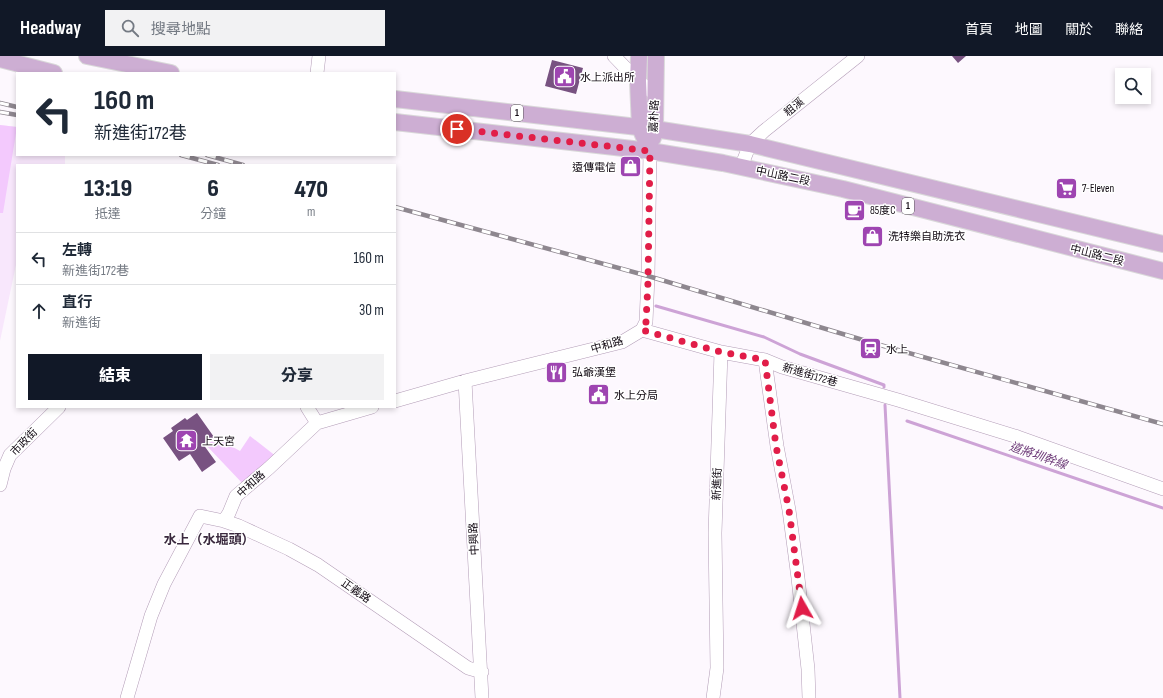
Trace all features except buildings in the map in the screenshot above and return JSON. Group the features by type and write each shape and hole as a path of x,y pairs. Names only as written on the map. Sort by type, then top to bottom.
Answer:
{"main road":[{"path":"87,56 166,72"},
{"name":"嘉朴路","path":"640,56 638,81 650,151"},
{"name":"嘉朴路","path":"647,128 655,94 656,56"},
{"path":"0,59 50,72"},
{"name":"中山路二段","path":"396,100 647,128 750,144 1163,244"},
{"name":"中山路二段","path":"396,122 681,155 843,189 1119,261 1163,271"},
{"path":"1119,261 1126,235"}],"street":[{"path":"317,72 319,56"},
{"path":"614,56 638,81 655,94"},
{"name":"粗溪","path":"741,167 750,144 764,131 858,56"},
{"path":"650,151 648,282 646,322 642,330 721,352"},
{"name":"中和路","path":"396,400 622,342 642,330"},
{"name":"新進街172巷","path":"721,352 765,360 782,367 898,400 1018,437 1163,489"},
{"name":"新進街","path":"713,698 717,668 715,534 721,352"},
{"path":"765,360 776,446 789,510 798,578 808,668 809,698"},
{"name":"中興路","path":"465,381 482,672 482,698"},
{"name":"市政街","path":"0,485 2,468 10,455 59,408"},
{"path":"308,408 317,423"},
{"name":"中和路","path":"224,520 229,513 236,496 269,468 317,423 369,408"},
{"path":"127,698 151,616 164,584 200,516 224,520"},
{"name":"正義路","path":"224,520 289,549 318,565 468,668 482,672"}],"shaded area":[{"path":"0,125 16,127 16,156 65,156 65,164 16,164 16,265 0,341"},
{"path":"0,125 16,127 16,133 3,213 0,213"},
{"path":"250,436 277,457 244,485 206,445 217,438 240,451"}],"waterway":[{"path":"656,306 764,337 800,354 884,385 884,387"},
{"path":"885,405 900,698"},
{"name":"道將圳幹線","path":"907,421 1163,508"}],"railway":[{"path":"0,103 16,107"},
{"path":"0,112 16,115"},
{"path":"185,156 214,164"},
{"path":"211,156 239,164"},
{"path":"396,207 648,276 873,343 1163,424"}],"place":[{"name":"水上派出所","path":"564,77"},
{"name":"遠傳電信","path":"631,167"},
{"name":"7-Eleven","path":"1067,188"},
{"name":"85度C","path":"854,210"},
{"name":"洗特樂自助洗衣","path":"872,236"},
{"name":"水上","path":"870,349"},
{"name":"弘爺漢堡","path":"556,372"},
{"name":"水上分局","path":"598,395"},
{"name":"上天宮","path":"186,441"}],"district":[{"name":"水上（水堀頭）","path":"209,540"}],"route":[{"path":"457,129 650,151 648,282 646,322 642,330 721,352 765,360 776,446 789,510 802,608"}]}
